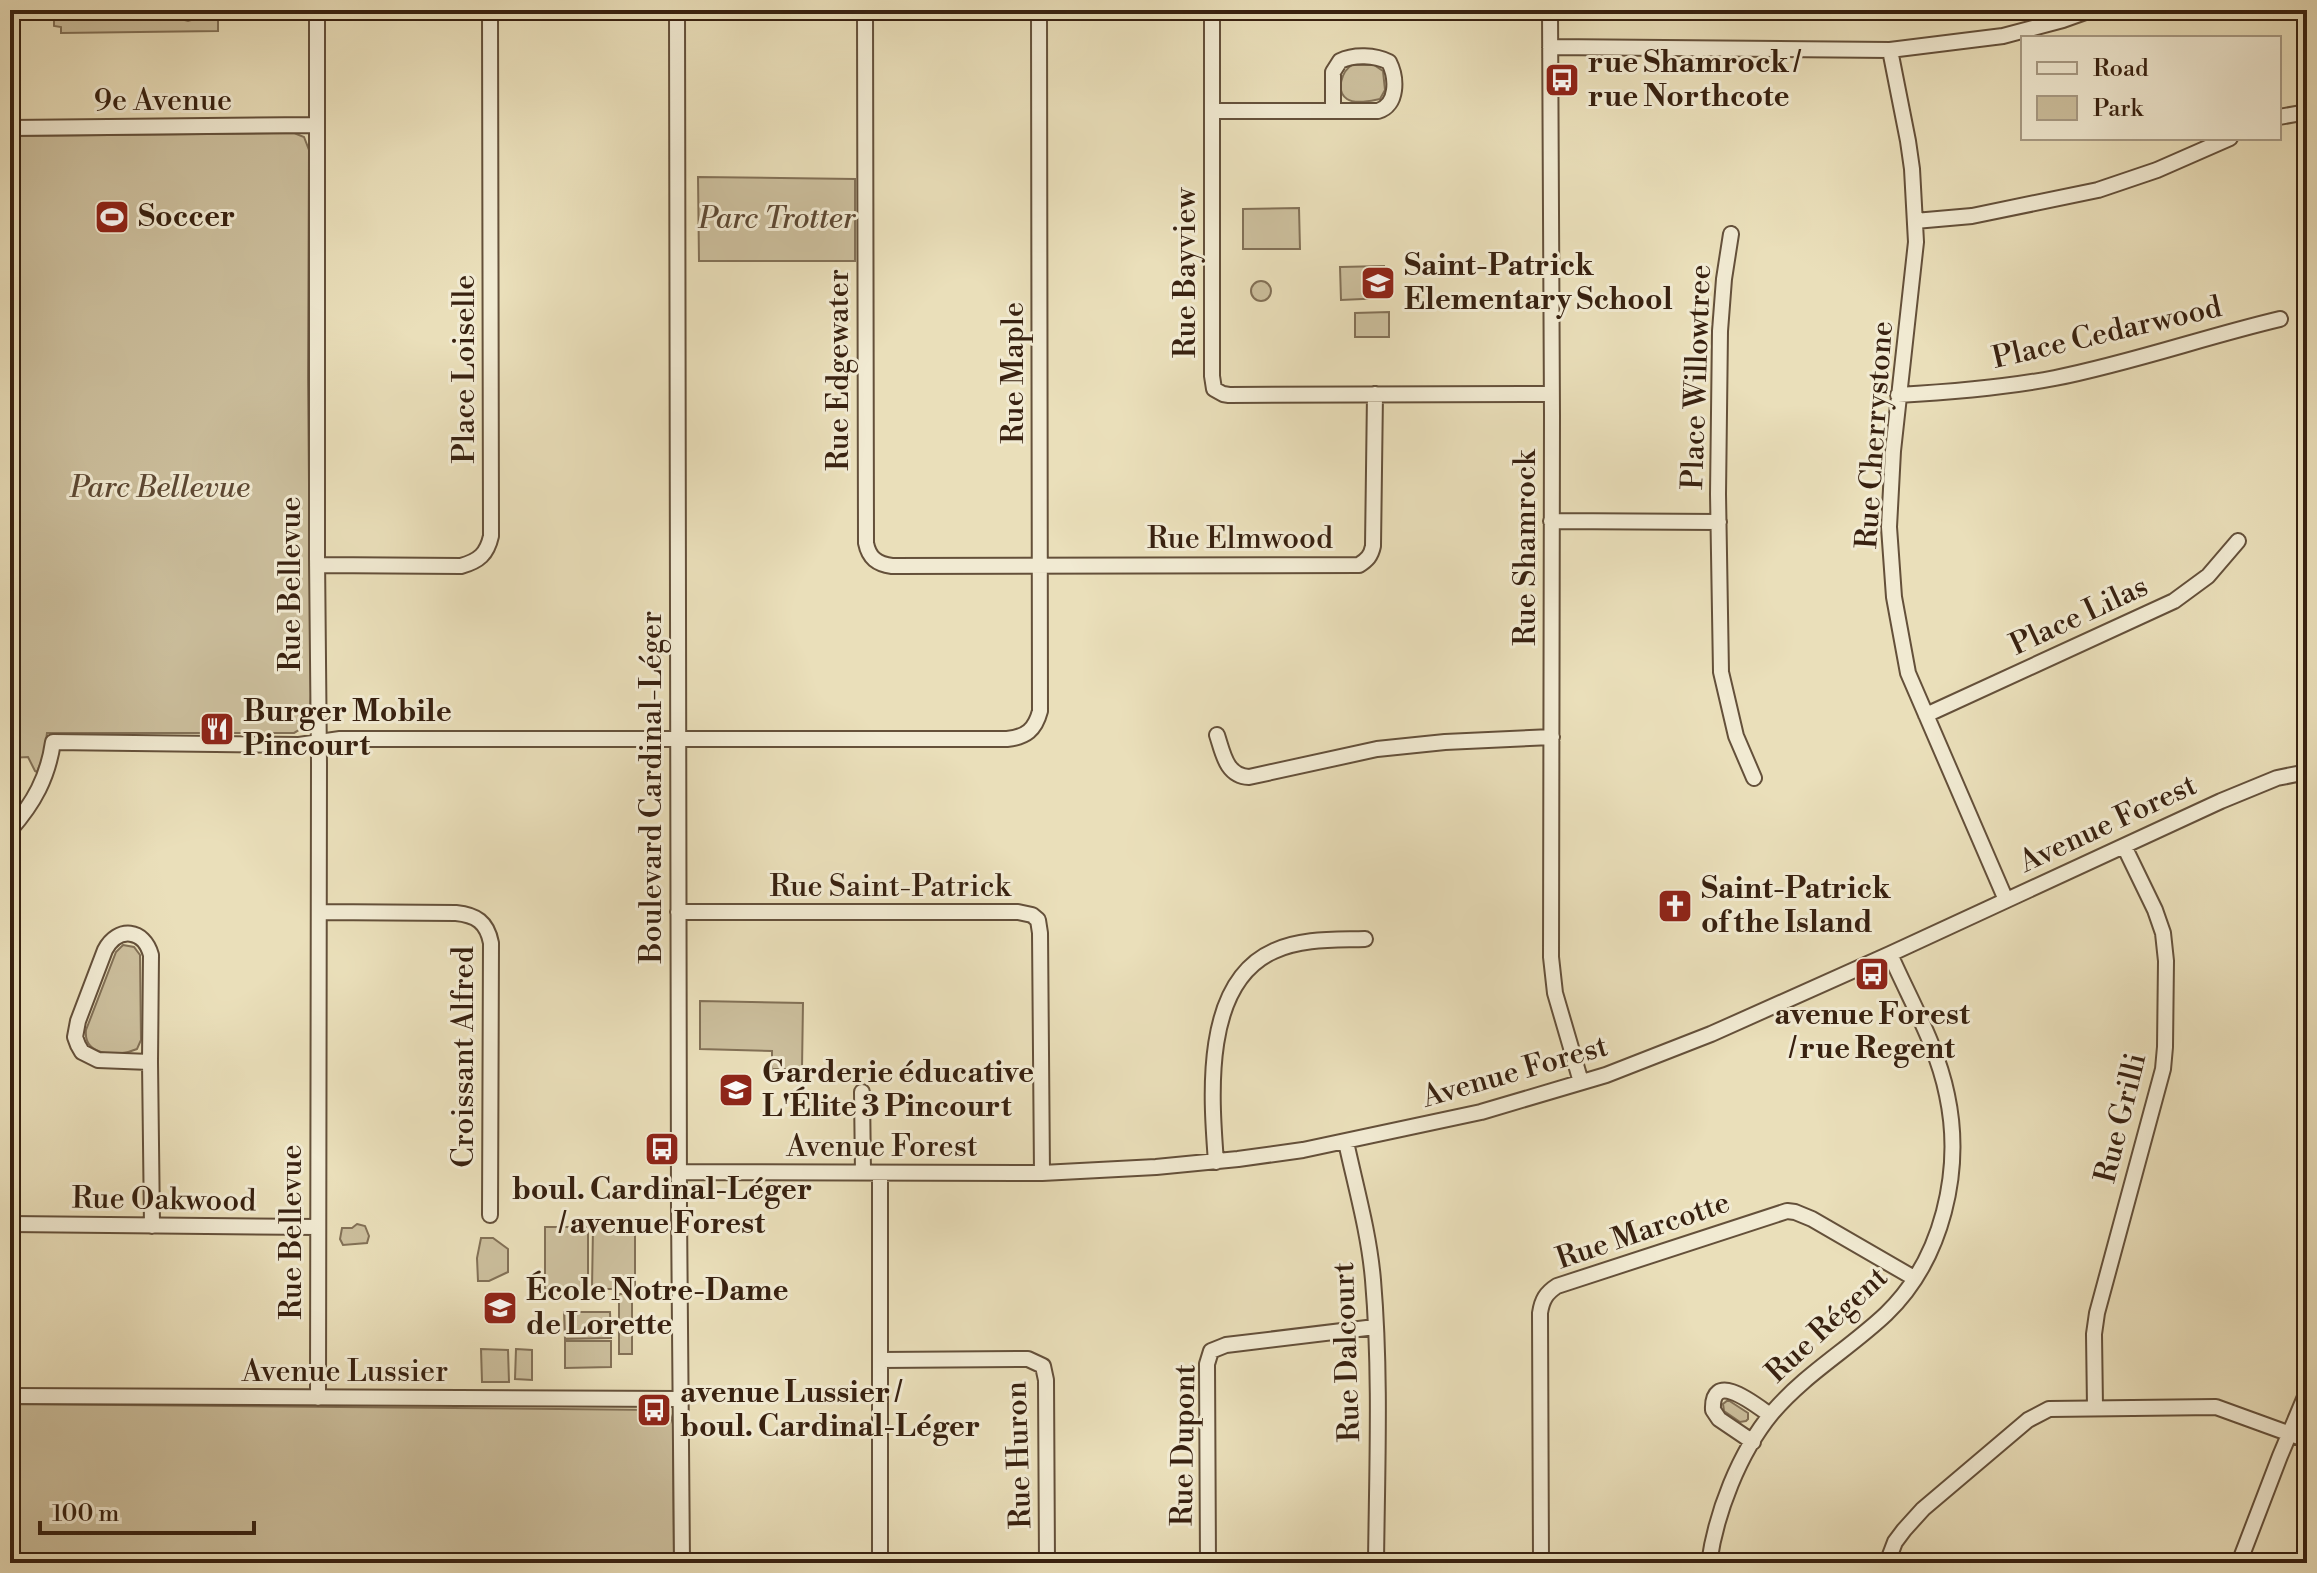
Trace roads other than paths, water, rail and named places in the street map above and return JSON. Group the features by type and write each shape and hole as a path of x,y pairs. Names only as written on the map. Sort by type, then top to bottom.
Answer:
{"street":[{"name":"Rue Bellevue","path":"317,10 318,1398"},
{"name":"Place Loiselle","path":"317,565 461,566 473,563 488,548 491,536 490,10"},
{"name":"Boulevard Cardinal-Léger","path":"677,10 682,1563"},
{"name":"Rue Edgewater","path":"865,10 868,552 882,565 892,566 1040,565"},
{"name":"Rue Maple","path":"679,739 1007,739 1030,733 1037,724 1040,711 1039,10"},
{"name":"Rue Bayview","path":"1212,10 1214,389 1229,395 1551,394"},
{"name":"Rue Shamrock","path":"1550,10 1551,957 1555,993 1581,1082"},
{"path":"1550,47 1890,50 2003,36 2087,11"},
{"name":"Rue Cherrystone","path":"1890,50 1908,141 1915,221 1914,265 1898,395 1889,527 1894,597 1908,673 2006,900"},
{"path":"1212,111 1378,111 1388,106 1394,95 1394,76 1389,62 1376,57 1351,57 1340,61 1333,72 1333,110"},
{"path":"2281,117 2307,112"},
{"name":"9e Avenue","path":"10,128 316,125"},
{"path":"1915,221 1972,216 2098,190 2157,170 2225,140"},
{"name":"Place Willowtree","path":"1731,234 1720,331 1721,672 1736,736 1754,778"},
{"name":"Place Cedarwood","path":"1898,395 1975,390 2056,378 2280,319"},
{"name":"Rue Elmwood","path":"1040,565 1359,565 1371,554 1373,546 1375,394"},
{"name":"Place Willowtree","path":"1551,521 1719,522"},
{"name":"Place Lilas","path":"1926,715 2174,601 2208,576 2238,541"},
{"path":"1217,735 1231,770 1236,775 1249,777 1389,748 1470,740 1552,737"},
{"path":"10,830 44,780 53,742 299,745 340,739 679,739"},
{"name":"Avenue Forest","path":"679,1172 1042,1173 1216,1162 1346,1142 1481,1112 1581,1082 1711,1034 2264,783 2307,772"},
{"name":"Rue Grilli","path":"2095,1407 2094,1334 2097,1313 2163,1069 2165,1047 2166,961 2163,933 2124,846"},
{"name":"Croissant Alfred","path":"319,912 456,913 475,917 489,931 490,1215"},
{"name":"Rue Saint-Patrick","path":"678,912 1018,912 1032,915 1040,926 1042,1173"},
{"path":"150,1062 98,1060 82,1052 75,1037 105,950 115,938 126,933 145,941 151,955 152,1226"},
{"path":"1216,1162 1213,1114 1215,1051 1222,1017 1238,980 1262,958 1288,946 1365,939"},
{"name":"Rue Régent","path":"1709,1563 1723,1506 1753,1442 1770,1415 1809,1376 1886,1314 1914,1278 1929,1252 1945,1205 1952,1171 1951,1112 1942,1072 1890,954"},
{"path":"862,1092 863,1173"},
{"name":"Rue Dalcourt","path":"1346,1142 1371,1259 1378,1346 1376,1563"},
{"path":"880,1173 880,1563"},
{"name":"Rue Marcotte","path":"1541,1563 1540,1313 1542,1301 1551,1290 1787,1211 1812,1219 1914,1278"},
{"name":"Rue Oakwood","path":"10,1224 318,1227"},
{"name":"Rue Dupont","path":"1208,1563 1207,1364 1211,1351 1226,1345 1375,1327"},
{"name":"Rue Huron","path":"880,1360 1028,1359 1043,1366 1046,1380 1047,1563"},
{"name":"Rue Régent","path":"1753,1442 1719,1419 1713,1410 1714,1399 1723,1391 1736,1392 1770,1415"},
{"path":"2239,1563 2307,1392"},
{"name":"Avenue Lussier","path":"10,1396 680,1399"},
{"path":"1887,1563 1895,1542 1911,1520 2028,1420 2049,1409 2216,1407 2307,1440"}],"place":[{"name":"rue Shamrock / rue Northcote","path":"1562,80"},
{"name":"Soccer","path":"112,217"},
{"name":"Saint-Patrick Elementary School","path":"1378,283"},
{"name":"Burger Mobile Pincourt","path":"217,729"},
{"name":"Saint-Patrick of the Island","path":"1675,906"},
{"name":"avenue Forest / rue Regent","path":"1872,974"},
{"name":"Garderie éducative L'Élite 3 Pincourt","path":"736,1090"},
{"name":"boul. Cardinal-Léger / avenue Forest","path":"662,1149"},
{"name":"École Notre-Dame de Lorette","path":"500,1308"},
{"name":"avenue Lussier / boul. Cardinal-Léger","path":"654,1410"}],"park label":[{"name":"Parc Trotter","path":"777,219"},
{"name":"Parc Bellevue","path":"160,488"}]}
